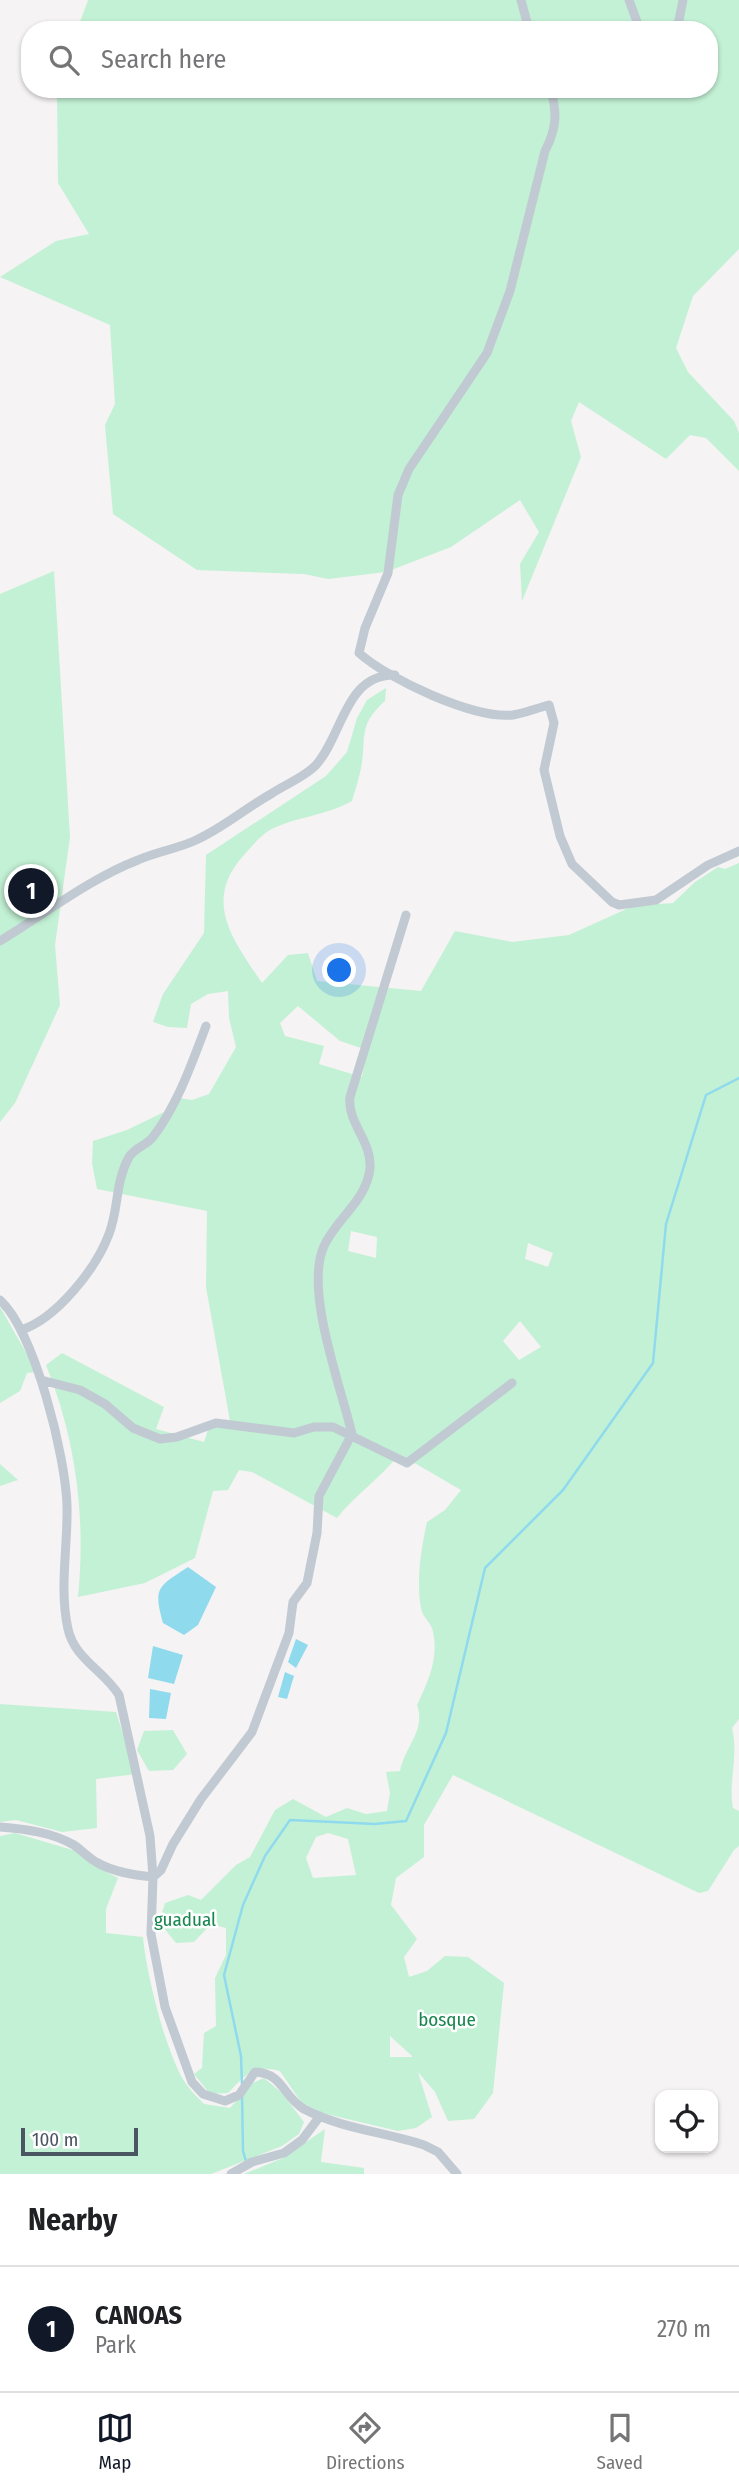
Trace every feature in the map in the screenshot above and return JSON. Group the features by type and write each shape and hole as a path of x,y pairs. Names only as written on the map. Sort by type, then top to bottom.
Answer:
{"street":[{"path":"521,0 527,21"},
{"path":"629,0 637,21"},
{"path":"679,21 683,0"},
{"path":"553,98 557,114 555,133 545,151 510,291 487,353 409,469 396,500 388,573 359,646 359,653 441,700 483,713 512,715 549,705 554,723 544,771 562,844 572,864 612,902 619,905 656,900 708,865 739,851"},
{"path":"0,941 101,879 138,860 192,842 223,827 247,808 312,769 324,754 361,686 379,676 396,676"},
{"path":"153,1877 161,1870 173,1844 201,1799 251,1732 289,1633 293,1602 306,1586 317,1533 319,1496 352,1434 320,1307 320,1261 325,1244 356,1202 369,1171 367,1143 351,1113 350,1097 406,915"},
{"path":"21,1330 47,1318 98,1256 109,1235 115,1212 118,1178 133,1151 155,1135 179,1093 206,1026"},
{"path":"0,1300 21,1330 41,1380 67,1504 64,1571 68,1629 77,1650 109,1679 120,1695 142,1788 153,1877 151,1934 154,1957 175,2040 192,2082 213,2100 225,2101 239,2095 255,2073 266,2073 280,2080 296,2104 320,2116 424,2145 438,2152 457,2174"},
{"path":"41,1380 80,1390 105,1404 133,1428 160,1439 177,1437 216,1423 294,1433 314,1427 332,1427 352,1434 407,1463 512,1383"},
{"path":"0,1828 28,1829 73,1845 96,1862 118,1871 153,1877"},
{"path":"231,2174 252,2162 284,2153 302,2140 320,2116"}],"green space":[{"path":"88,0 739,0 739,249 693,296 676,348 688,372 734,421 739,433 739,471 706,438 690,435 666,459 579,402 571,421 581,457 522,601 520,564 539,532 520,500 451,547 386,572 328,579 304,574 197,570 113,514 105,425 115,404 110,325 0,277 56,241 89,234 58,183 57,98 718,98 718,21 80,21"},
{"path":"54,571 70,837 55,945 60,1005 15,1103 0,1122 0,594"},
{"path":"386,688 385,701 367,725 361,768 352,801 285,823 267,832 244,855 225,888 226,920 232,936 262,983 288,955 308,953 317,981 421,991 455,931 512,942 569,935 633,906 673,903 695,882 718,867 725,869 739,863 739,1719 732,1728 732,1798 733,1808 739,1811 739,1846 708,1891 699,1893 453,1775 424,1825 424,1857 396,1878 391,1905 417,1939 404,1957 409,1977 427,1971 445,1956 468,1957 504,1983 493,2093 474,2119 448,2121 435,2092 418,2072 432,2117 416,2128 398,2131 322,2113 301,2102 280,2071 271,2069 251,2072 228,2093 210,2094 194,2074 202,2068 204,2033 216,2026 215,1978 226,1955 226,1928 211,1924 194,1942 176,1943 159,1922 165,1903 188,1895 201,1900 236,1865 250,1857 275,1810 293,1799 326,1817 347,1808 366,1814 387,1811 390,1793 386,1772 400,1771 417,1731 417,1705 428,1679 435,1651 433,1632 422,1611 419,1587 427,1522 445,1510 461,1490 399,1454 337,1518 252,1472 239,1470 228,1490 213,1491 195,1558 145,1583 78,1597 81,1537 76,1479 65,1421 46,1365 62,1353 164,1407 156,1429 204,1442 211,1421 230,1421 206,1287 207,1211 97,1189 92,1163 93,1141 127,1130 164,1112 172,1097 192,1100 209,1094 236,1047 229,1018 228,991 208,994 191,1004 187,1028 168,1027 153,1022 163,994 204,933 206,855 326,776 347,752 357,718 367,700","holes":["298,1006 340,1041 367,1050 362,1077 319,1064 324,1046 285,1036 280,1023","351,1231 377,1237 376,1258 348,1251","528,1243 553,1253 548,1267 525,1259","520,1321 541,1347 519,1360 503,1341","328,1833 348,1839 356,1875 313,1878 306,1858 316,1837","390,2036 412,2056 390,2057"]},
{"path":"0,1307 37,1372 27,1373 20,1391 0,1403"},
{"path":"0,1464 18,1480 0,1486"},
{"path":"0,1704 116,1712 136,1774 96,1779 97,1828 62,1832 16,1820 0,1822"},
{"path":"173,1730 187,1754 173,1770 149,1771 137,1750 144,1731"},
{"path":"15,1833 76,1851 91,1864 118,1878 106,1909 106,1933 143,1937 148,1971 164,2034 179,2071 197,2097 204,2104 230,2108 253,2083 264,2078 282,2093 304,2122 299,2134 282,2146 211,2174 0,2174 0,1836"},
{"path":"325,2129 321,2162 364,2168 364,2174 244,2174 283,2158"}],"water":[{"path":"188,1567 216,1587 198,1625 184,1635 163,1623 158,1602 160,1589 164,1584"},
{"path":"296,1639 308,1645 296,1668 288,1662"},
{"path":"153,1646 183,1655 174,1684 148,1678"},
{"path":"285,1672 294,1676 287,1699 278,1697"},
{"path":"150,1689 171,1693 166,1719 149,1718"}],"waterway":[{"path":"242,2084 241,2056 224,1975 243,1905 265,1856 290,1820 375,1824 406,1821 446,1733 485,1568 563,1490 653,1363 666,1224 706,1095 739,1078"},
{"path":"242,2094 243,2151 246,2161"}],"place":[{"name":"CANOAS","path":"31,891"}],"park label":[{"name":"guadual","path":"185,1919"},
{"name":"bosque","path":"447,2019"}]}
